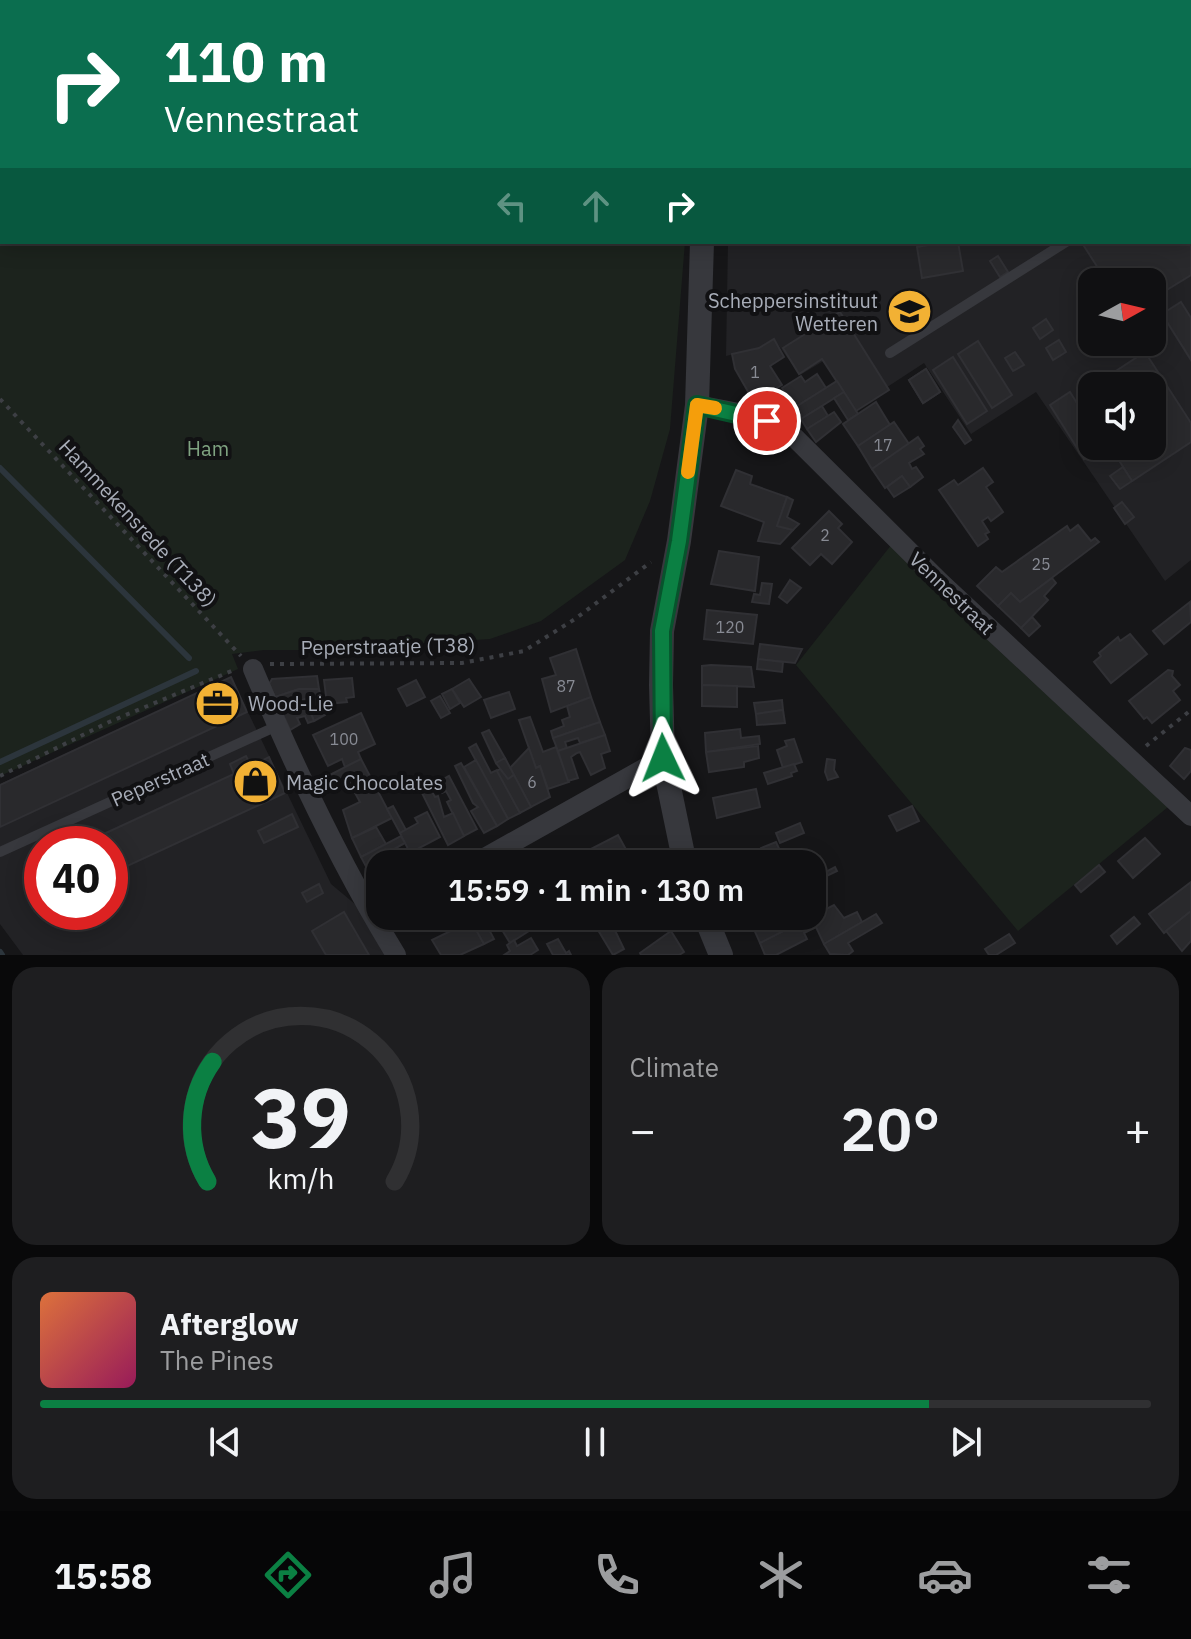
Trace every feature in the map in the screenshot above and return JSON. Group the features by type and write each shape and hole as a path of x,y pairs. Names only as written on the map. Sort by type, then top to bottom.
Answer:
{"street":[{"path":"682,850 663,758 662,631 679,541 697,405 702,244"},
{"name":"Vennestraat","path":"697,405 749,415 784,427 940,582 1191,816"},
{"path":"253,669 277,726 366,895"},
{"path":"499,850 663,758"},
{"path":"384,930 396,955"},
{"path":"711,930 721,955"}],"lane":[{"path":"890,353 1063,244"},
{"name":"Peperstraat","path":"0,852 277,726"}],"path":[{"name":"Hammekensrede (T138)","path":"0,399 253,669"},
{"name":"Peperstraatje (T38)","path":"0,776 138,710 238,669 280,663 462,663 524,651 575,619 679,541"},
{"path":"1129,760 1191,710"}],"shaded area":[{"name":"Scheppersinstituut Wetteren","path":"728,244 1191,244 1191,560 1165,581 1082,460 1166,460 1166,372 1078,372 1078,454 1036,392 971,434 924,363 855,408 825,360 800,375 774,339 759,348 726,356"},
{"path":"231,677 331,884 366,913 366,930 380,930 396,955 23,955 0,924 0,784"}],"green space":[{"name":"Ham","path":"0,244 685,244 670,429 650,501 625,560 541,621 490,639 232,654 238,669 0,776"},
{"path":"892,544 995,647 1168,807 1018,931 796,665"}],"building":[{"path":"958,244 963,271 922,278 917,247"},
{"path":"1083,244 1191,244 1191,275 1166,290 1166,268 1098,268"},
{"path":"998,256 1008,272 1000,277 990,261"},
{"path":"1181,302 1191,318 1191,360 1166,320 1166,311"},
{"path":"840,312 889,390 856,411 822,359 799,374 783,348"},
{"path":"1046,319 1053,330 1040,339 1033,328"},
{"path":"774,339 784,357 770,366 782,385 754,402 735,369 732,354 759,348"},
{"path":"1059,340 1066,352 1053,360 1046,348"},
{"path":"978,341 1012,395 992,408 958,354"},
{"path":"1015,352 1024,365 1013,371 1005,358"},
{"path":"1139,356 1148,356 1158,372 1114,372"},
{"path":"953,357 987,411 967,424 933,370"},
{"path":"926,369 940,392 923,403 909,380"},
{"path":"926,369 940,392 923,403 909,380"},
{"path":"817,374 826,388 794,408 782,388 801,376 805,382"},
{"path":"837,381 844,392 801,419 794,408"},
{"path":"1166,384 1191,423 1191,442 1166,459"},
{"path":"844,392 858,414 848,420 834,398"},
{"path":"1070,392 1078,405 1078,449 1050,405"},
{"path":"876,402 890,425 858,446 843,424"},
{"path":"822,406 828,416 807,429 801,419"},
{"path":"834,412 841,422 816,442 807,429"},
{"path":"958,420 971,440 965,444 953,427"},
{"path":"894,422 909,444 872,469 858,446"},
{"path":"918,437 924,446 920,449 924,454 909,463 923,477 910,487 902,476 885,488 872,469"},
{"path":"1119,460 1164,460 1132,481"},
{"path":"1123,467 1132,481 1120,489 1110,476"},
{"path":"983,468 993,482 986,487 1003,512 991,521 988,517 982,521 989,532 985,534 988,539 978,546 939,490 954,480 958,485"},
{"path":"736,470 752,476 750,484 787,497 777,526 793,530 780,544 758,541 764,522 721,506"},
{"path":"902,476 910,487 894,497 887,487"},
{"path":"787,497 793,500 787,517 799,524 793,530 777,526"},
{"path":"1122,502 1134,517 1125,524 1114,508"},
{"path":"829,511 842,524 838,528 852,542 832,564 821,554 810,565 792,548"},
{"path":"1078,525 1091,541 1095,538 1099,542 1020,602 1011,593 998,606 977,586 996,567 1002,572 1067,526 1070,531"},
{"path":"719,551 759,557 755,591 711,584"},
{"path":"1052,578 1056,583 1044,596 1048,600 1021,628 998,606 1011,593 1020,602"},
{"path":"790,580 801,588 787,603 779,597"},
{"path":"762,583 772,584 769,604 752,602 754,594 760,595"},
{"path":"1190,602 1191,622 1164,644 1153,631"},
{"path":"707,610 757,615 753,644 704,639"},
{"path":"1032,617 1040,626 1029,636 1021,628"},
{"path":"1130,634 1147,654 1111,683 1094,662 1101,656 1099,653 1118,637 1120,641"},
{"path":"760,644 802,649 795,663 758,659"},
{"path":"576,649 591,697 551,712 542,679 556,675 550,658"},
{"path":"758,659 783,662 782,672 757,669"},
{"path":"702,666 751,667 754,687 702,685"},
{"path":"1168,670 1173,671 1172,676 1180,685 1173,691 1180,700 1152,723 1147,717 1144,719 1129,701"},
{"path":"317,676 319,689 299,689 275,697 269,684 272,679"},
{"path":"231,677 247,712 0,827 0,785"},
{"path":"352,678 354,697 346,698 347,702 327,704 324,680"},
{"path":"469,679 481,697 464,707 452,689"},
{"path":"416,680 425,697 407,706 398,689"},
{"path":"702,685 737,686 737,707 702,706"},
{"path":"299,689 319,689 325,715 314,721 305,699 280,708 275,697"},
{"path":"452,689 460,703 450,709 442,694"},
{"path":"509,692 515,709 491,718 484,700"},
{"path":"440,696 450,713 441,718 431,701"},
{"path":"591,697 600,722 553,738 551,731 564,726 562,720 570,717 567,706"},
{"path":"305,699 314,721 308,723 305,716 297,718 300,724 290,730 280,708"},
{"path":"782,700 783,710 756,714 754,703"},
{"path":"783,710 785,723 757,725 756,714"},
{"path":"361,713 375,744 358,752 361,759 345,767 342,759 328,766 313,735"},
{"path":"530,717 543,752 556,747 569,782 548,789 540,766 536,768 519,720"},
{"path":"600,722 605,735 580,743 578,738 565,742 567,748 558,751 553,738"},
{"path":"740,729 741,738 759,736 760,744 706,752 705,733"},
{"path":"489,730 505,758 496,763 482,733"},
{"path":"605,735 610,751 601,754 605,768 591,775 580,752 577,753 571,757 578,778 568,781 558,751"},
{"path":"794,739 802,762 783,768 777,750 787,746 785,741"},
{"path":"476,744 491,773 497,770 520,813 508,819 469,748"},
{"path":"758,746 759,758 744,762 744,767 709,772 706,752"},
{"path":"529,748 536,768 540,766 550,797 531,807 510,768"},
{"path":"1185,748 1191,750 1191,771 1184,779 1170,766"},
{"path":"246,756 251,766 269,757 285,793 128,866 128,826 121,826 234,774 230,764"},
{"path":"505,758 514,775 508,779 496,763"},
{"path":"361,759 392,818 352,838 343,810 360,802 347,778 323,790 318,781"},
{"path":"827,759 835,760 834,770 838,777 828,780 825,772"},
{"path":"476,760 508,819 497,826 464,767"},
{"path":"461,763 497,826 484,833 471,811 478,807 473,803 455,766"},
{"path":"794,764 797,771 791,773 792,776 768,784 764,773"},
{"path":"500,769 508,779 514,775 531,807 520,813 497,771"},
{"path":"449,776 477,829 464,836 447,802 451,800 446,791 442,793 437,783"},
{"path":"422,783 425,788 429,786 435,797 438,796 444,817 453,813 464,836 448,845 418,785"},
{"path":"756,789 760,807 717,818 713,798"},
{"path":"393,806 406,830 400,833 387,809"},
{"path":"912,806 919,821 897,831 889,816"},
{"path":"427,812 440,837 416,850 408,850 400,833 418,823 415,818"},
{"path":"292,814 298,827 264,843 258,831"},
{"path":"800,823 804,833 780,843 776,833"},
{"path":"376,827 386,844 374,850 366,850 366,854 361,857 352,838"},
{"path":"618,835 626,850 589,850"},
{"path":"401,836 405,843 392,850 374,850"},
{"path":"1145,838 1160,854 1133,878 1118,861"},
{"path":"776,842 780,850 762,850"},
{"path":"1099,865 1105,872 1081,892 1075,885"},
{"path":"835,867 837,871 826,876 826,872"},
{"path":"1191,882 1191,911 1164,933 1149,914"},
{"path":"319,884 323,893 307,902 302,893"},
{"path":"834,905 844,918 857,912 862,922 824,944 817,930 826,930 826,909"},
{"path":"1191,911 1191,941 1182,951 1166,931"},
{"path":"344,912 369,955 326,955 312,931"},
{"path":"876,914 882,923 848,943 853,951 848,955 830,954 824,944"},
{"path":"1134,917 1140,924 1117,944 1111,936"},
{"path":"453,930 476,930 484,944 460,955 441,955 432,940"},
{"path":"476,930 489,930 494,939 484,944"},
{"path":"502,930 528,930 529,931 510,943"},
{"path":"598,930 615,930 624,949 613,955"},
{"path":"754,930 785,930 760,943"},
{"path":"785,930 810,930 804,933 807,939 776,955 765,955 760,943"},
{"path":"671,931 684,952 679,955 641,955 640,953"},
{"path":"1009,934 1015,943 996,955 989,955 985,949"},
{"path":"531,938 538,950 530,955 504,955 510,951 507,945 514,940 517,946"},
{"path":"558,939 566,953 569,951 571,955 553,955 547,944"}],"waterway":[{"path":"0,468 189,658"},
{"path":"0,762 196,671"}],"slow traffic":[{"path":"688,472 697,405 715,408"}],"place":[{"name":"Scheppersinstituut Wetteren","path":"909,311"},
{"name":"Wood-Lie","path":"217,703"},
{"name":"Magic Chocolates","path":"255,782"}],"route":[{"path":"663,758 662,631 679,541 697,405 767,421"}]}
